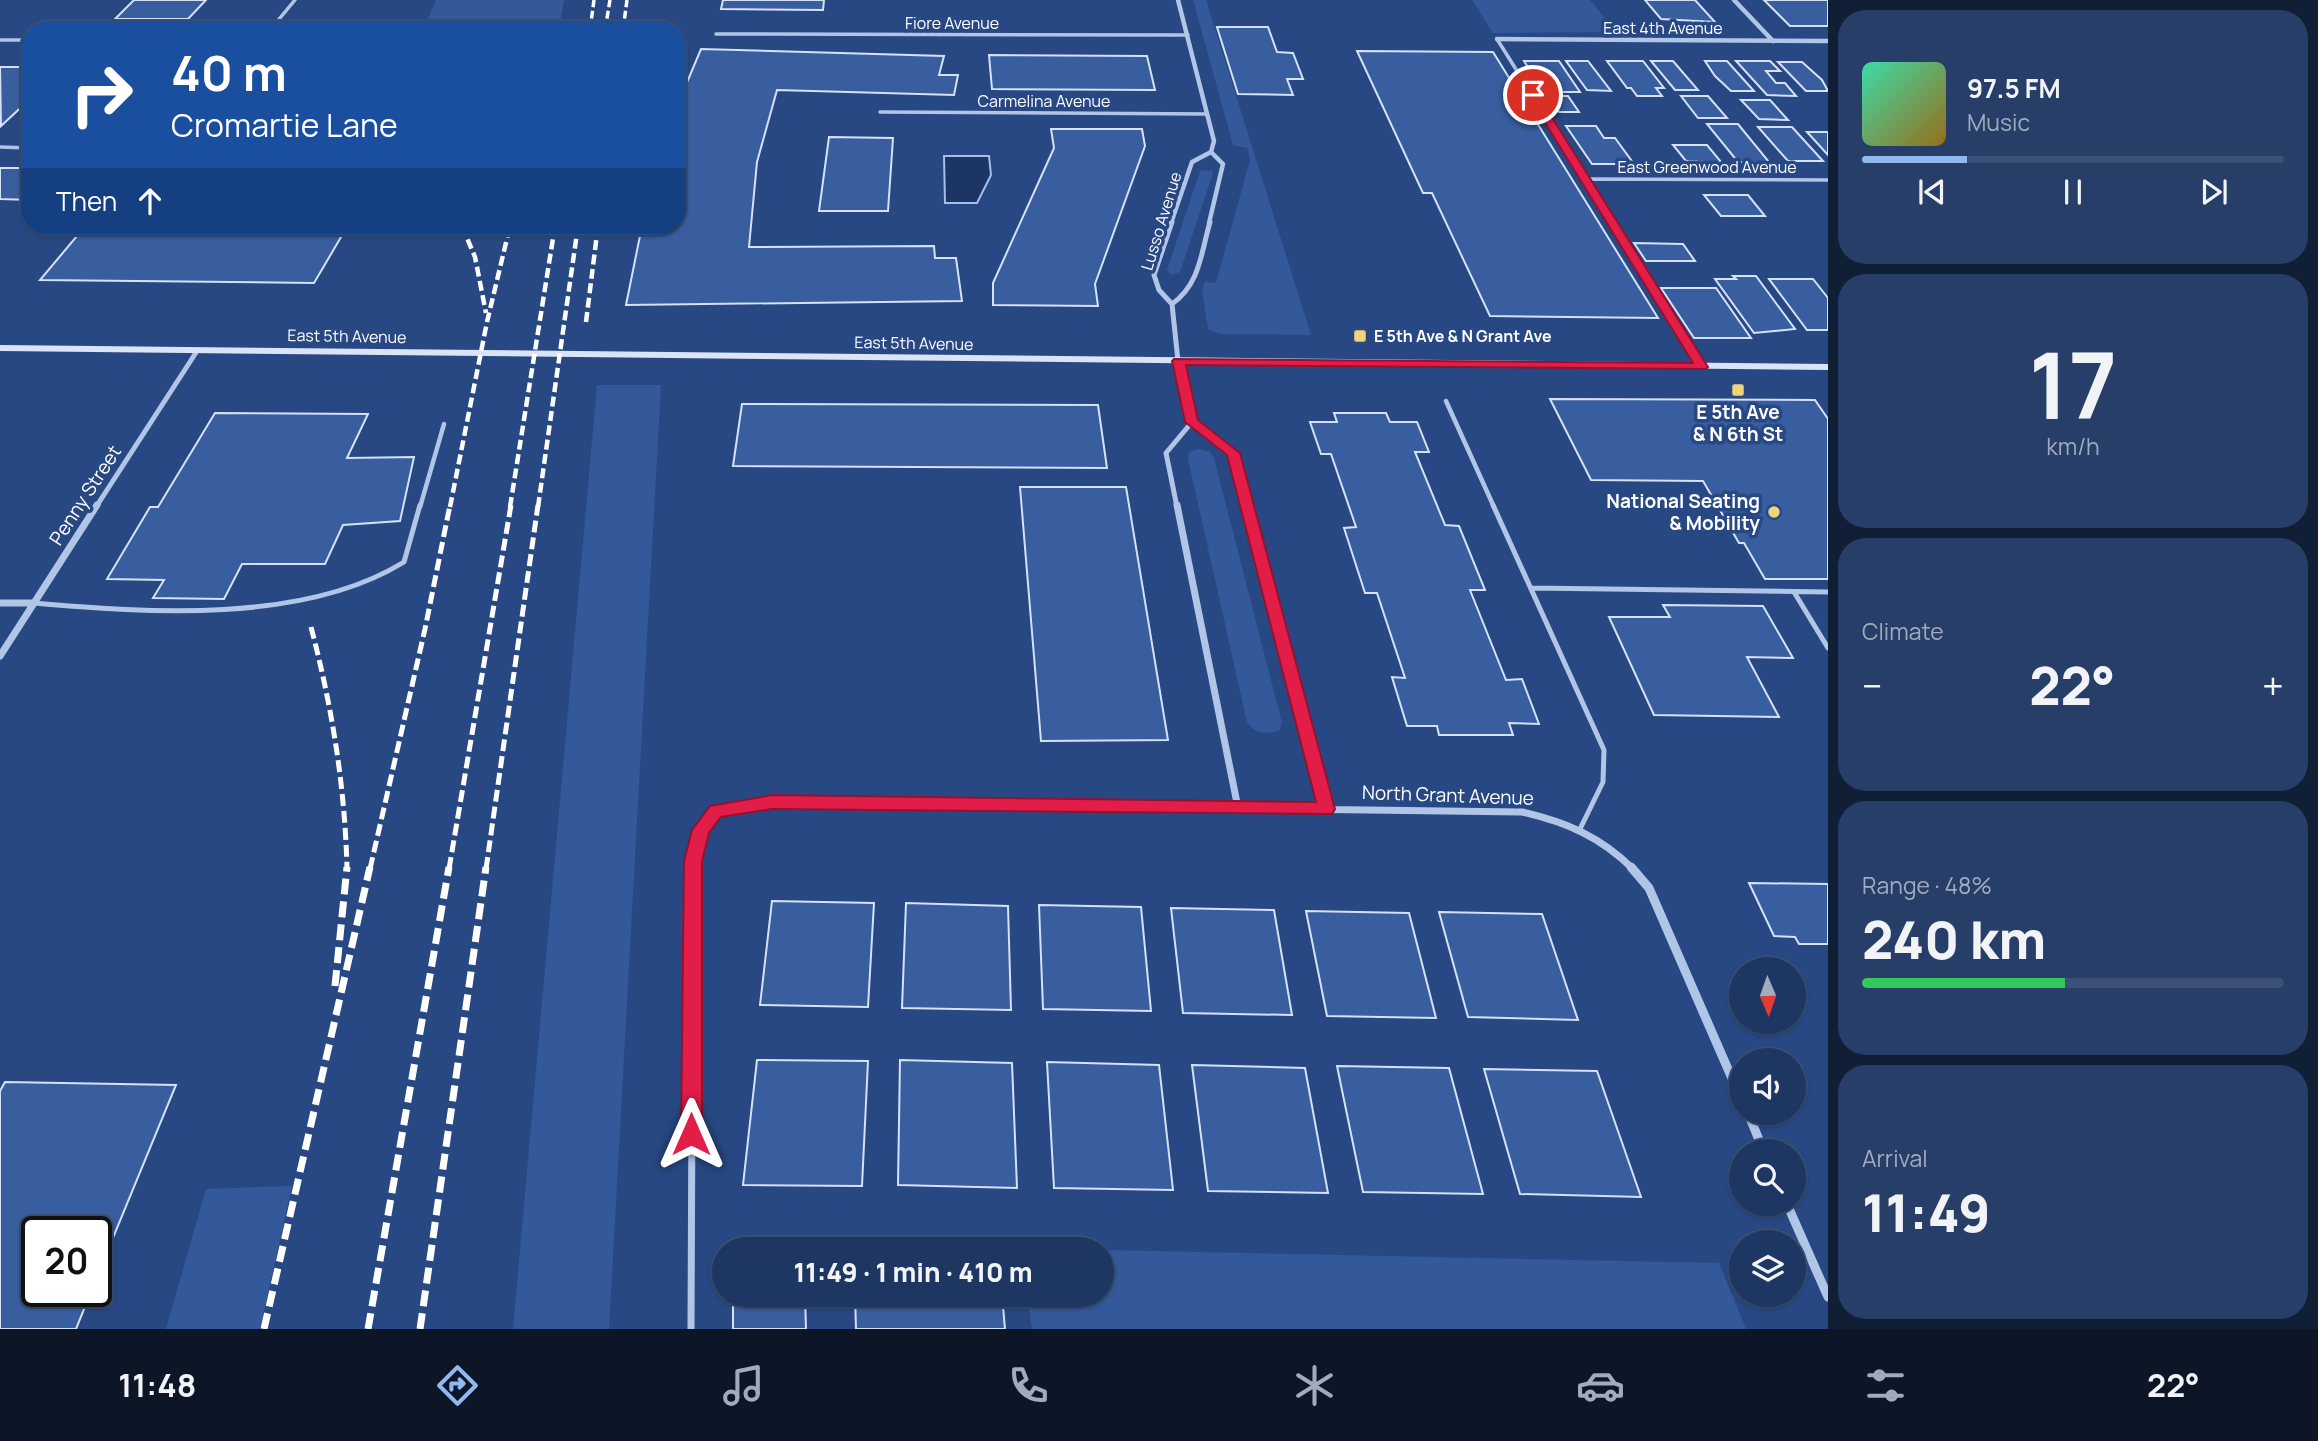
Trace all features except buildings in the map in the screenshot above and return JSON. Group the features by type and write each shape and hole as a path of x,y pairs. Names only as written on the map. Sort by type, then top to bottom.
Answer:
{"main road":[{"name":"East 5th Avenue","path":"0,348 1828,367"}],"street":[{"path":"1172,304 1186,294 1193,284 1223,164 1211,152 1214,141 1178,0"},
{"path":"1734,0 1773,41"},
{"name":"East 4th Avenue","path":"1497,39 1828,41"},
{"name":"Lusso Avenue","path":"1178,361 1172,304 1159,290 1154,275 1192,162 1211,152"},
{"name":"Penny Street","path":"0,656 197,351"},
{"path":"1178,361 1192,422 1233,453 1326,809"},
{"path":"1192,422 1166,453 1238,808"},
{"path":"0,603 34,603"},
{"name":"North Grant Avenue","path":"772,802 1522,811 1559,819 1595,836 1627,860 1649,888 1729,1071"},
{"path":"1792,1216 1828,1297"}],"lane":[{"path":"278,21 295,0"},
{"name":"Fiore Avenue","path":"716,34 1188,35"},
{"path":"1497,39 1702,367"},
{"path":"0,40 21,40"},
{"name":"Carmelina Avenue","path":"880,112 1207,114"},
{"path":"0,147 21,148"},
{"name":"East Greenwood Avenue","path":"1586,179 1828,180"},
{"path":"1446,401 1604,750 1607,763 1598,796 1580,829"},
{"path":"34,603 111,611 183,611 278,603 364,584 404,562 444,424"},
{"path":"1531,588 1828,592"},
{"path":"1794,592 1828,648"},
{"path":"691,1329 693,861 701,830 716,811 772,802"}],"shaded area":[{"path":"436,0 564,0 560,21 427,21"},
{"path":"1193,0 1206,0 1311,335 1220,334 1208,329 1202,289 1205,282 1216,283 1250,160 1248,148 1233,145"},
{"path":"1472,0 1590,0 1616,32 1493,33"},
{"path":"944,156 989,156 991,175 977,203 945,203"},
{"path":"1200,171 1213,173 1180,272 1171,275 1167,270"},
{"path":"597,385 661,385 609,1329 513,1329"},
{"path":"1199,449 1210,452 1214,458 1282,723 1279,731 1261,732 1253,729 1247,722 1188,459 1189,452"},
{"path":"292,1186 260,1329 166,1329 206,1189"},
{"path":"1114,1250 1719,1263 1729,1287 1729,1307 1737,1307 1746,1329 1032,1329 1029,1307 1114,1307"}],"railway":[{"path":"591,21 594,0"},
{"path":"606,21 610,0"},
{"path":"624,21 627,0"},
{"path":"466,235 475,257 486,313"},
{"path":"450,507 487,322 508,235"},
{"path":"510,507 554,235"},
{"path":"538,507 577,235"},
{"path":"586,322 597,235"},
{"path":"370,869 425,629 450,505"},
{"path":"449,869 511,505"},
{"path":"486,869 538,505"},
{"path":"311,627 336,747 347,868"},
{"path":"264,1329 370,867"},
{"path":"368,1329 449,867"},
{"path":"420,1329 486,867"},
{"path":"335,986 347,868"}],"place":[{"name":"E 5th Ave & N Grant Ave","path":"1360,336"},
{"name":"E 5th Ave & N 6th St","path":"1738,390"},
{"name":"National Seating & Mobility","path":"1774,512"}],"route":[{"path":"691,1134 693,861 701,830 716,811 772,802 1326,809 1233,453 1192,422 1178,361 1702,367 1533,95"}]}
